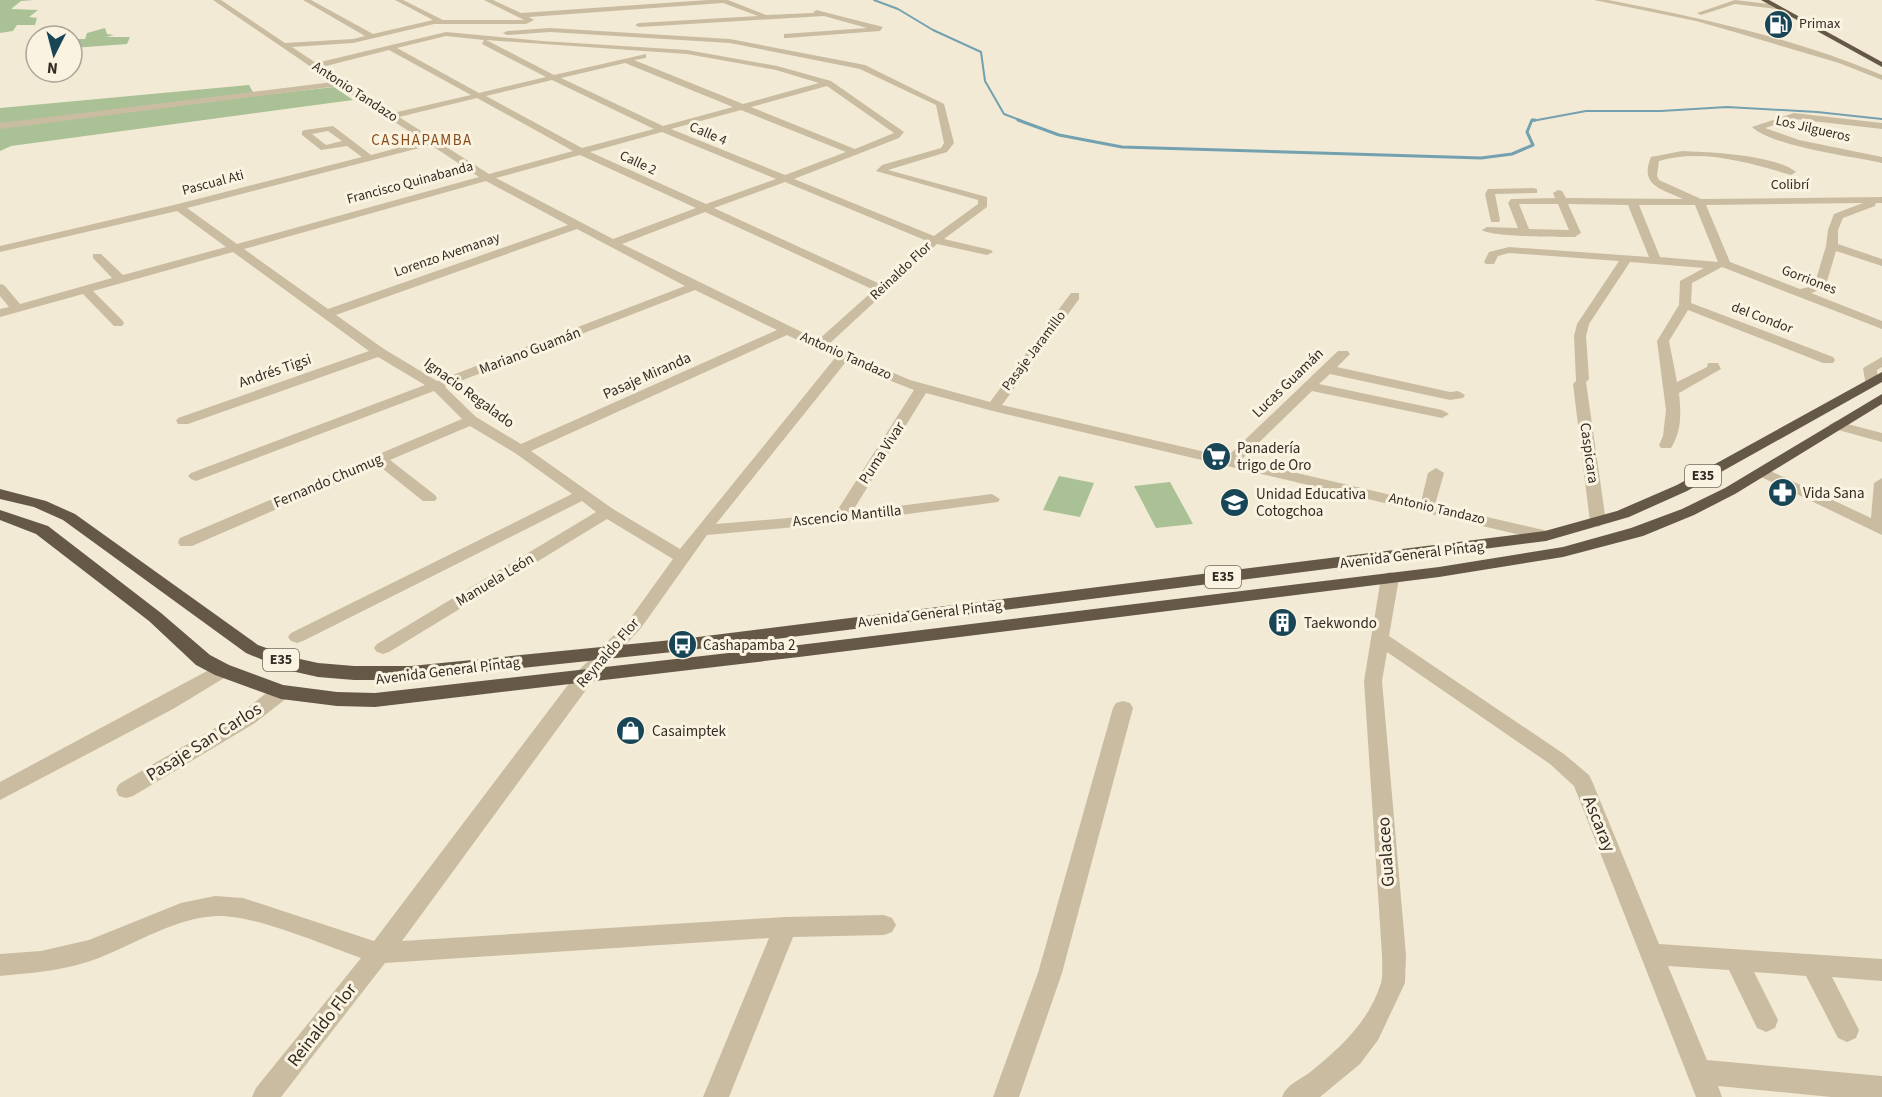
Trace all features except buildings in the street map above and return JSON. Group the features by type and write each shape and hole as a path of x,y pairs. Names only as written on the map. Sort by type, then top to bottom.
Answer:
{"highway":[{"path":"1764,0 1882,65"},
{"name":"Avenida General Pintag","path":"0,494 40,504 69,517 252,649 287,663 336,672 411,673 682,645 1546,536 1598,522 1682,488 1876,380"},
{"name":"Avenida General Pintag","path":"0,515 42,530 155,617 203,660 222,670 281,692 337,699 375,700 800,651 916,634 1508,563 1601,543 1689,512 1762,472 1882,398"}],"street":[{"path":"306,0 371,36"},
{"path":"398,0 440,21"},
{"path":"487,0 534,22"},
{"path":"636,0 652,6"},
{"path":"1597,0 1719,25 1830,57 1882,78"},
{"path":"1724,0 1788,13"},
{"name":"Antonio Tandazo","path":"216,1 488,178 695,286 843,357 905,383 993,407 1546,536"},
{"path":"521,15 705,1 730,2 763,15"},
{"path":"566,3 582,10"},
{"path":"1701,13 1736,3 1777,7"},
{"path":"787,36 880,28 826,14 813,12 632,25 826,14"},
{"path":"288,48 371,36 440,21 608,24"},
{"name":"Reinaldo Flor","path":"476,37 545,30 708,39 839,62 872,71 940,104 949,143 944,150 885,167 881,171 979,197 984,201 983,204 935,240 820,345"},
{"path":"315,66 439,34 723,57 777,68 828,83 899,132 896,136 856,153 614,243"},
{"name":"Calle 4","path":"476,37 552,77 663,129 781,179 935,240 987,252"},
{"name":"Calle 2","path":"389,47 582,152 882,289"},
{"path":"393,116 661,52"},
{"path":"626,60 856,153"},
{"path":"0,126 341,83"},
{"name":"Francisco Quinabanda","path":"0,313 828,83"},
{"name":"Los Jilgueros","path":"1882,126 1794,116 1757,127 1763,132 1787,139 1882,160"},
{"name":"Pascual Ati","path":"0,249 180,207 433,142"},
{"path":"348,143 369,158"},
{"path":"1666,445 1672,438 1673,430 1671,391 1663,340 1685,305 1686,281 1721,264 1699,202 1655,182 1652,176 1654,159 1667,155 1756,160 1791,172"},
{"path":"1487,230 1576,233 1557,192 1492,191 1490,194 1495,220"},
{"path":"1819,288 1832,246 1833,230 1838,216 1882,200"},
{"name":"Colibrí","path":"1525,233 1513,202 1882,200"},
{"path":"1632,201 1656,261"},
{"name":"Ignacio Regalado","path":"180,207 379,352 436,386 471,420 520,450 607,512 684,558"},
{"path":"1862,207 1882,213"},
{"name":"Lorenzo Avemanay","path":"326,314 578,225"},
{"path":"1832,246 1882,263"},
{"name":"Gorriones","path":"1490,262 1494,254 1502,250 1721,264 1802,292 1882,325"},
{"path":"97,256 121,280"},
{"name":"Caspicara","path":"1598,522 1581,382 1580,336 1584,324 1627,258"},
{"name":"Mariano Guamán","path":"196,476 695,286"},
{"path":"0,288 17,308"},
{"path":"1802,292 1819,288 1882,313"},
{"path":"86,290 117,323"},
{"name":"Pasaje Jaramillo","path":"993,407 1076,296"},
{"name":"del Condor","path":"1685,305 1828,360"},
{"name":"Pasaje Miranda","path":"520,450 788,330"},
{"name":"Andrés Tigsi","path":"183,421 379,352"},
{"name":"Lucas Guamán","path":"1230,462 1343,354"},
{"name":"Reynaldo Flor","path":"379,953 587,674 635,624 702,530 843,357"},
{"path":"1876,380 1869,368 1882,361"},
{"path":"1671,391 1714,369 1713,366"},
{"path":"1327,369 1450,396 1458,395"},
{"path":"1308,386 1442,414"},
{"name":"Puma Vivar","path":"840,518 923,387"},
{"name":"Fernando Chumug","path":"186,543 471,420"},
{"path":"1836,425 1882,438"},
{"path":"380,459 429,498"},
{"path":"1762,472 1879,528 1882,483"},
{"path":"1427,507 1436,473"},
{"path":"297,637 584,494"},
{"name":"Ascencio Mantilla","path":"702,530 840,518 992,499"},
{"name":"Manuela León","path":"383,648 607,512"},
{"name":"Gualaceo","path":"1306,1094 1352,1055 1369,1032 1394,983 1394,955 1372,681 1390,578"},
{"name":"Ascaray","path":"1380,638 1557,759 1582,782 1709,1097"},
{"path":"0,792 166,704 222,670"},
{"name":"Pasaje San Carlos","path":"126,790 248,718 281,692"},
{"path":"1006,1097 1050,972 1123,708"},
{"path":"0,965 41,962 91,950 181,914 215,906 243,909 379,953 785,927 884,925"},
{"path":"716,1097 785,927"},
{"name":"Reinaldo Flor","path":"265,1097 379,953"},
{"path":"1652,954 1882,970"},
{"path":"1736,960 1766,1020"},
{"path":"1813,965 1847,1030"},
{"path":"1699,1072 1882,1089"}],"green space":[{"path":"0,0 34,0 21,1 11,9 38,10 29,17 37,18 35,24 17,25 13,31 0,33"},
{"path":"105,28 107,34 114,35 106,37 130,37 127,44 84,47 87,33"},
{"path":"249,85 255,96 334,87 353,100 11,146 0,151 0,108"},
{"path":"1059,476 1094,483 1080,517 1043,510"},
{"path":"1170,482 1193,524 1156,528 1134,486"}],"waterway":[{"path":"874,0 898,9 933,30 981,52 985,81 1004,114 1022,121"},
{"path":"1532,121 1586,111 1661,111 1727,107 1817,112 1882,119"},
{"path":"1018,120 1059,135 1122,147 1481,158 1512,154 1533,145 1527,132 1532,120 1535,120"}],"place":[{"name":"Primax","path":"1778,24"},
{"name":"Panadería trigo de Oro","path":"1216,457"},
{"name":"Vida Sana","path":"1782,493"},
{"name":"Unidad Educativa Cotogchoa","path":"1235,503"},
{"name":"Taekwondo","path":"1283,623"},
{"name":"Cashapamba 2","path":"682,645"},
{"name":"Casaimptek","path":"631,731"}],"district":[{"name":"CASHAPAMBA","path":"422,140"}]}
